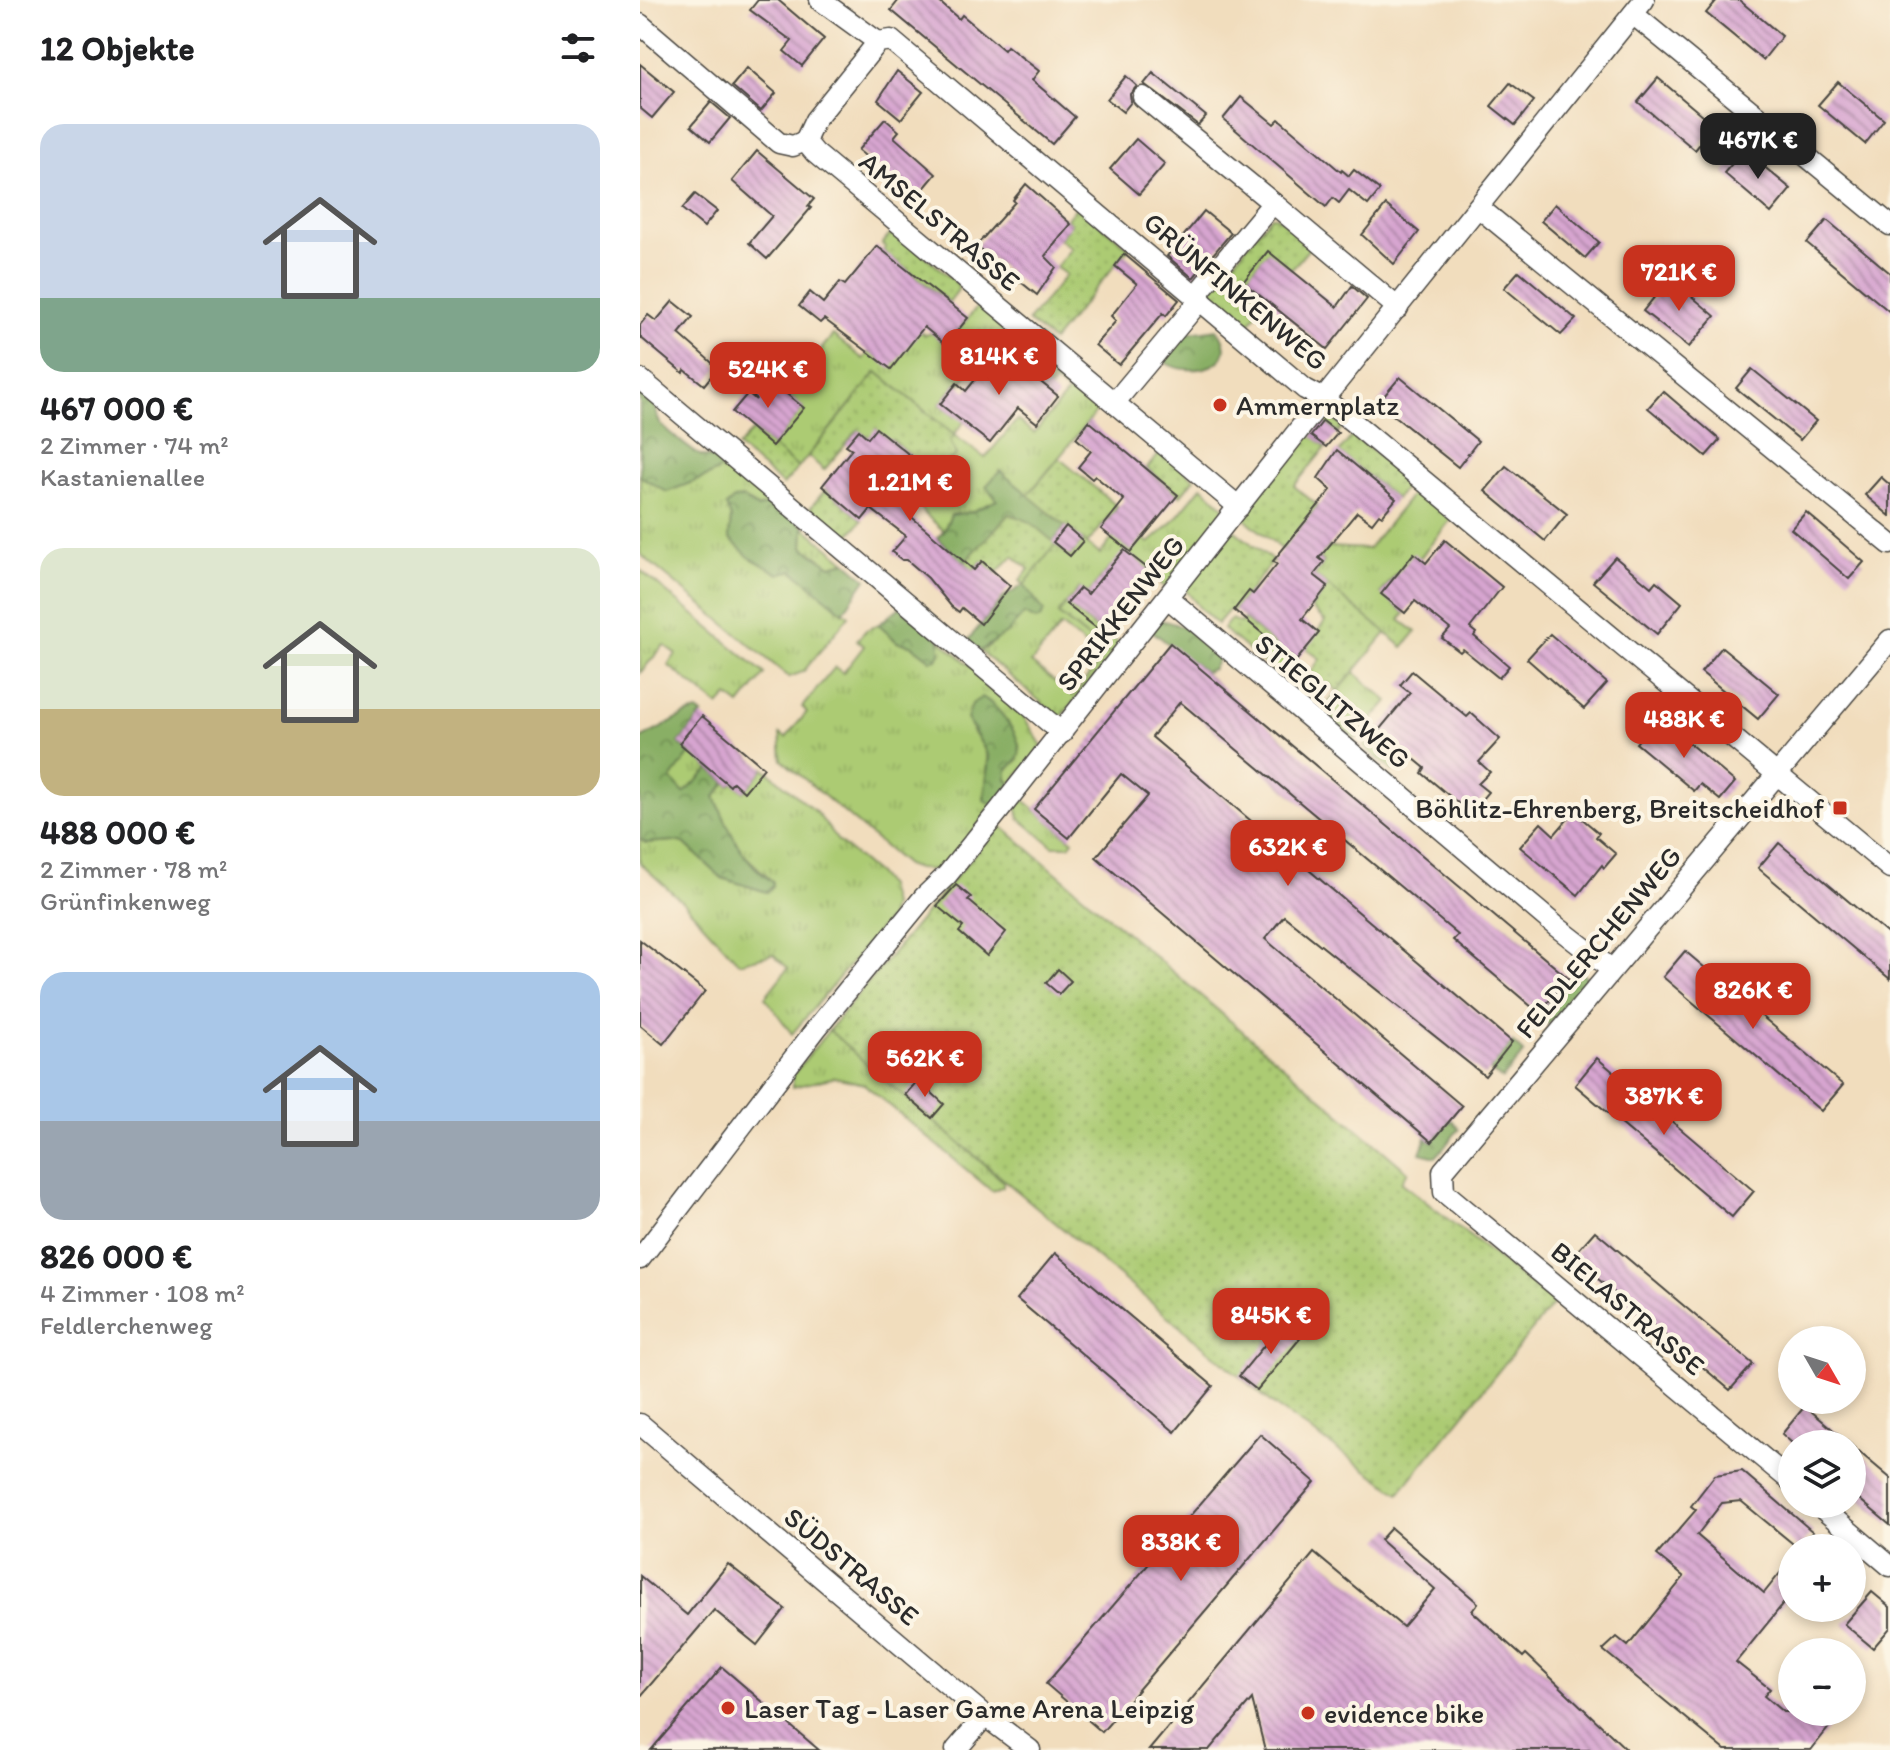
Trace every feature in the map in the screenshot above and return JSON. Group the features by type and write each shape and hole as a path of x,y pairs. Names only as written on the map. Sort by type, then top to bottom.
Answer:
{"street":[{"name":"GRÜNFINKENWEG","path":"820,0 878,42 891,40 1305,389 1324,399 1890,868"},
{"path":"1639,7 1890,225"},
{"name":"SPRIKKENWEG","path":"640,1259 816,1029 1062,733 1324,399 1639,7"},
{"path":"640,24 779,143 793,146 805,141 815,120 878,42"},
{"path":"1143,97 1398,308"},
{"name":"AMSELSTRASSE","path":"805,141 815,153 1115,402"},
{"path":"1239,507 1115,402 1273,203"},
{"path":"1478,207 1890,544"},
{"path":"640,379 1062,733"},
{"name":"STIEGLITZWEG","path":"1168,598 1557,927 1611,969"},
{"name":"FELDLERCHENWEG","path":"1443,1171 1890,640"},
{"name":"BIELASTRASSE","path":"1443,1171 1444,1192 1778,1470"},
{"name":"SÜDSTRASSE","path":"640,1424 985,1716 1030,1750"},
{"path":"1833,1518 1890,1566"},
{"path":"956,1750 985,1716"}],"green space":[{"path":"1077,206 1129,248 1053,341 1028,321 1066,275 1056,267 1071,248 1059,239 1071,224 1066,220"},
{"path":"1271,216 1276,216 1312,245 1291,270 1268,252 1243,282 1266,302 1246,327 1207,295"},
{"path":"894,230 958,284 958,290 949,302 883,251 886,247 882,244"},
{"path":"978,306 1002,326 1008,326 940,404 955,417 960,412 967,418 954,435 877,372 798,468 772,446 803,408 785,392 833,335 863,359 902,317 925,335 932,333 946,344"},
{"path":"1217,329 1224,342 1224,352 1220,360 1211,366 1188,369 1166,363 1165,357 1183,334"},
{"path":"1044,356 1074,380 1066,391 1055,382 1049,389 1030,374"},
{"path":"877,372 954,435 950,441 956,455 912,489 920,506 914,507 899,496 903,491 897,486 916,461 893,440 868,438 858,430 824,470 808,456"},
{"path":"1077,382 1103,404 1028,495 999,471 998,500 971,512 951,515 944,531 925,514 911,490 956,455 950,441 954,435 985,458 1017,420 1034,433"},
{"path":"640,395 654,402 660,423 685,445 700,455 721,459 729,464 667,492 640,476"},
{"path":"1326,415 1343,426 1338,433 1323,421 1312,436 1326,447 1294,486 1318,506 1297,532 1313,533 1329,547 1304,567 1245,519 1243,514 1321,416"},
{"path":"753,430 798,468 783,485 738,447"},
{"path":"1353,435 1409,481 1396,499 1339,452"},
{"path":"1162,451 1194,479 1180,496 1147,468"},
{"path":"1059,458 1118,507 1087,544 1028,495"},
{"path":"729,464 776,504 759,508 742,498 731,518 729,538 792,569 849,616 803,672 789,677 640,554 640,476 667,492"},
{"path":"1000,471 1066,526 1053,542 1030,522 1009,514 965,562 949,556 952,551 937,538 951,515 971,512 997,500 986,486"},
{"path":"1202,486 1227,510 1166,588 1161,584 1161,579 1133,557 1111,566 1088,594 1079,588 1058,614 1112,657 1060,718 980,651 1024,614 1033,617 1044,611 1024,585 1056,544 1070,556 1083,541 1100,554 1124,524 1149,543 1172,523","holes":["1061,626 1102,659 1073,696 1031,663"]},
{"path":"1417,488 1453,517 1403,579 1396,574 1381,593 1405,613 1400,620 1416,632 1403,647 1314,575 1324,562 1317,556 1329,547 1368,549"},
{"path":"826,489 862,520 847,538 810,508"},
{"path":"742,498 758,508 772,505 783,509 804,527 803,547 831,566 846,562 866,579 843,612 792,570 779,574 749,557 729,538 731,518 726,506 734,499"},
{"path":"1009,514 1030,522 1056,544 1024,585 1020,581 1029,569 1013,556 996,573 982,561 973,571 965,562"},
{"path":"804,527 846,562 831,566 803,547"},
{"path":"1231,530 1273,561 1234,610 1229,610 1217,624 1185,589"},
{"path":"640,570 765,674 740,705 728,696 719,706 668,665 676,654 664,645 640,673"},
{"path":"1024,585 1044,611 1041,618 1036,620 1024,614 1008,632 980,651 968,640 1004,597"},
{"path":"1328,586 1386,633 1338,691 1328,683 1323,688 1312,679 1314,676 1310,673 1320,659 1306,648 1325,621 1311,608"},
{"path":"1066,604 1121,645 1112,657 1058,614"},
{"path":"900,607 940,640 937,659 931,660 911,645 897,642 879,624"},
{"path":"1231,619 1240,623 1244,619 1296,661 1284,676 1280,676 1223,629"},
{"path":"1160,620 1185,629 1220,655 1213,669 1205,672 1152,631"},
{"path":"879,624 897,642 911,645 931,660 940,640 1015,703 1042,746 1011,784 1007,779 1007,770 1018,760 972,731 987,755 984,799 994,805 951,859 938,870 906,865 782,760 780,734 786,738 807,712 802,707 835,667 843,673 864,646 857,640 866,630"},
{"path":"1354,672 1388,701 1355,739 1321,711"},
{"path":"982,697 1008,723 1019,748 1017,760 1007,770 1007,779 1011,784 994,805 984,800 989,757 967,719 972,704"},
{"path":"697,711 702,715 679,743 690,753 671,779 684,793 710,769 726,782 715,797 745,855 773,882 767,892 722,878 684,843 646,843 640,839 640,739"},
{"path":"1379,730 1407,753 1393,771 1364,747"},
{"path":"690,753 710,769 684,794 670,779"},
{"path":"764,768 817,813 838,841 877,874 887,886 892,905 889,918 792,1034 765,997 788,968 773,954 739,963 685,904 640,863 640,839 646,843 684,843 722,878 767,892 773,887 773,882 738,849 715,797 726,782 730,786 733,782 744,792"},
{"path":"1020,797 1073,841 1069,846 1053,846 1019,818 1016,803"},
{"path":"999,824 1408,1172 1401,1182 1554,1303 1399,1493 1274,1405 883,1079 829,1030"},
{"path":"1580,972 1588,978 1549,1024 1539,1023 1530,1016 1552,991"},
{"path":"829,1030 1003,1181 1003,1186 992,1191 864,1084 835,1077 793,1087 793,1075"},
{"path":"1512,1042 1524,1053 1502,1079 1489,1070"},
{"path":"1451,1119 1459,1129 1436,1157 1420,1153 1426,1137 1432,1142"}],"building":[{"path":"758,0 778,0 824,39 802,66 784,51 792,41 750,10"},
{"path":"899,0 937,0 959,19 962,15 1004,50 1007,46 1039,71 1032,80 1075,117 1052,144 891,10"},
{"path":"1717,0 1739,0 1782,36 1763,60 1706,13"},
{"path":"640,64 674,92 652,118 640,108"},
{"path":"747,68 776,93 761,111 732,86"},
{"path":"897,71 923,92 901,119 878,100"},
{"path":"1153,73 1206,116 1198,125 1144,84"},
{"path":"1126,76 1137,86 1123,112 1107,99"},
{"path":"1658,78 1715,126 1695,150 1638,102"},
{"path":"1838,82 1884,120 1865,144 1818,105"},
{"path":"1510,83 1534,101 1515,125 1491,106"},
{"path":"1241,97 1274,124 1279,119 1341,172 1349,176 1354,170 1380,190 1368,205 1349,190 1339,203 1333,198 1326,207 1223,119"},
{"path":"711,102 730,118 710,142 691,126"},
{"path":"885,119 899,131 894,137 936,174 916,198 858,150"},
{"path":"1136,139 1165,164 1139,194 1110,169"},
{"path":"1744,150 1791,189 1771,213 1724,173"},
{"path":"757,151 814,199 808,206 811,208 767,259 749,243 772,216 732,181"},
{"path":"1026,184 1071,224 1045,256 1056,267 1037,295 976,246 1015,202 1013,200"},
{"path":"695,194 717,211 704,227 682,209"},
{"path":"1555,204 1599,242 1585,258 1541,221"},
{"path":"1386,205 1419,232 1394,264 1362,235"},
{"path":"1204,211 1231,233 1193,278 1167,256"},
{"path":"1827,220 1890,273 1890,312 1807,243"},
{"path":"877,246 968,318 946,345 924,327 891,369 824,319 820,323 799,306 810,292 823,303 840,282 845,285"},
{"path":"1268,251 1337,307 1352,286 1367,299 1327,349 1243,282"},
{"path":"1124,254 1179,300 1166,316 1163,313 1119,365 1095,345 1116,321 1111,316 1137,284 1115,266"},
{"path":"1519,271 1576,319 1561,335 1504,288"},
{"path":"1670,278 1715,316 1689,347 1643,311"},
{"path":"673,301 693,317 679,334 718,368 704,385 685,370 683,373 640,337 640,325 648,315 656,321"},
{"path":"1000,349 1058,396 1037,423 1018,408 990,443 940,404 957,383 966,391"},
{"path":"1752,369 1816,421 1800,440 1736,388"},
{"path":"763,375 804,408 772,446 732,412 748,393 756,400 751,389"},
{"path":"1400,377 1478,441 1458,467 1378,403"},
{"path":"1663,391 1720,440 1706,456 1648,408"},
{"path":"1089,421 1178,495 1131,552 1101,529 1124,500 1095,476 1092,479 1078,467 1091,451 1076,438"},
{"path":"1323,421 1338,433 1326,447 1311,436"},
{"path":"876,428 917,461 893,491 914,507 908,514 974,570 982,561 1010,586 981,624 962,608 959,612 951,606 928,578 892,552 906,536 871,509 862,520 822,486 852,449 846,445 859,430 868,438"},
{"path":"1337,450 1396,499 1372,523 1357,512 1319,558 1324,562 1314,575 1328,586 1302,619 1319,633 1296,661 1234,610 1249,591 1253,594 1277,564 1273,561 1331,490 1318,478"},
{"path":"1506,466 1567,514 1545,541 1485,491"},
{"path":"1881,477 1890,485 1890,516 1865,495"},
{"path":"1806,512 1864,562 1849,579 1791,529"},
{"path":"1066,526 1083,541 1070,556 1053,542"},
{"path":"1445,540 1502,587 1470,628 1476,633 1474,636 1509,666 1499,678 1463,649 1460,652 1442,638 1450,629 1415,601 1405,613 1381,594 1414,553 1426,563"},
{"path":"1124,550 1151,571 1116,616 1121,620 1108,637 1066,604 1080,588 1088,594"},
{"path":"1615,557 1651,587 1656,581 1682,603 1657,634 1593,582"},
{"path":"1550,634 1607,683 1584,709 1527,659"},
{"path":"1170,643 1568,978 1539,1013 1453,940 1458,935 1180,702 1152,737 1512,1042 1485,1076 1284,916 1265,939 1462,1106 1432,1142 1096,857 1148,796 1121,774 1069,838 1034,809"},
{"path":"1722,647 1779,694 1758,719 1701,672"},
{"path":"1412,671 1467,717 1471,713 1500,739 1479,762 1490,772 1478,784 1488,792 1470,813 1422,773 1425,768 1379,730 1410,693 1400,685"},
{"path":"702,716 764,768 744,792 733,782 730,786 679,743"},
{"path":"1658,717 1735,782 1720,800 1700,784 1694,791 1636,743"},
{"path":"1574,812 1599,833 1596,837 1616,854 1604,868 1602,865 1578,895 1520,847 1541,823 1554,835"},
{"path":"1779,843 1890,936 1890,979 1758,868"},
{"path":"956,885 971,897 968,900 1006,932 987,956 959,932 963,927 937,906"},
{"path":"640,940 705,991 663,1044 640,1025"},
{"path":"1685,951 1843,1085 1821,1111 1663,977"},
{"path":"1058,969 1071,981 1059,994 1046,983"},
{"path":"1597,1058 1754,1191 1732,1217 1575,1085"},
{"path":"918,1080 944,1104 932,1118 905,1095"},
{"path":"1595,1231 1753,1364 1730,1390 1572,1257"},
{"path":"1055,1253 1213,1386 1175,1432 1017,1299"},
{"path":"1288,1322 1303,1335 1257,1390 1239,1376 1271,1337 1273,1340"},
{"path":"1798,1414 1814,1414 1833,1430 1785,1430"},
{"path":"1260,1434 1315,1482 1102,1732 1046,1684"},
{"path":"1866,1458 1890,1478 1890,1525 1866,1505"},
{"path":"1742,1471 1778,1502 1778,1518 1797,1518 1813,1532 1781,1534 1741,1501 1722,1503 1697,1535 1764,1593 1778,1576 1778,1610 1736,1662 1770,1689 1764,1696 1778,1708 1778,1726 1830,1726 1811,1750 1725,1750 1603,1650 1617,1637 1628,1646 1684,1577 1657,1555 1696,1510 1691,1506 1715,1475"},
{"path":"1391,1528 1478,1603 1472,1611 1523,1657 1526,1654 1627,1750 1265,1750 1252,1699 1209,1750 1149,1750 1314,1553 1403,1627 1435,1589 1380,1540"},
{"path":"728,1564 785,1609 757,1645 714,1610 640,1697 640,1576 687,1615"},
{"path":"1872,1592 1890,1607 1890,1628 1873,1648 1866,1642 1866,1638 1861,1638 1844,1624 1866,1622 1866,1599"},
{"name":"Laser Tag - Laser Game Arena Leipzig","path":"722,1667 819,1750 651,1750"}],"place":[{"name":"Ammernplatz","path":"1220,405"},
{"name":"Böhlitz-Ehrenberg, Breitscheidhof","path":"1840,808"},
{"name":"Laser Tag - Laser Game Arena Leipzig","path":"728,1708"},
{"name":"evidence bike","path":"1308,1713"}]}
